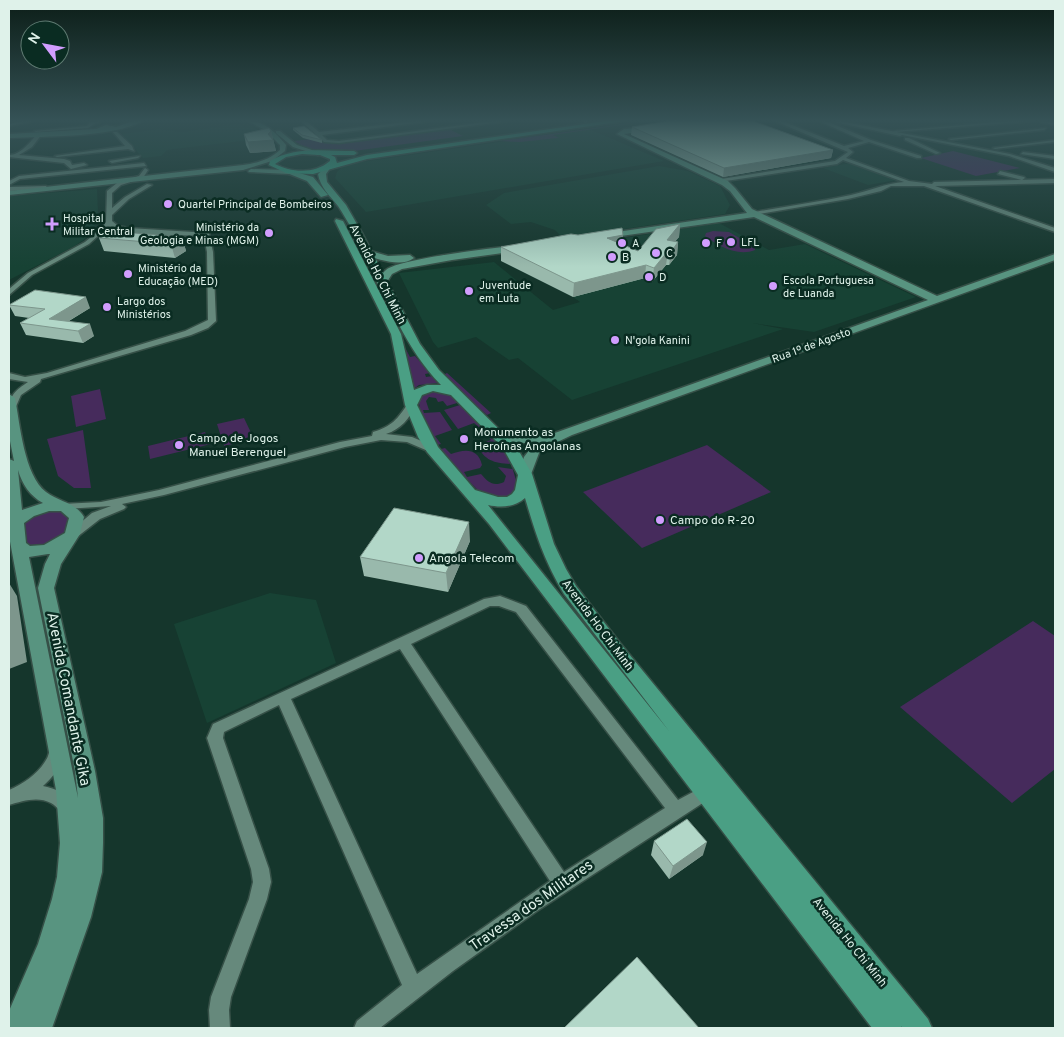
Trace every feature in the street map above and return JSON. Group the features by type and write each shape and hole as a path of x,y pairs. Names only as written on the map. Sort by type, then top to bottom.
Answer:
{"highway":[{"path":"283,169 289,172 319,169"}],"main road":[{"name":"Avenida Ho Chi Minh","path":"326,169 322,174 323,182 343,208 415,345 435,372 509,446 525,474 546,544 570,590 614,648 919,1028"},
{"name":"Avenida Ho Chi Minh","path":"289,172 315,183 348,237 396,334 411,405 419,426 432,449 468,490 706,792 888,1028"},
{"path":"411,405 416,394 425,389 442,388 456,393"},
{"path":"468,490 487,501 508,500 520,494 523,489 525,474"}],"street":[{"path":"9,183 19,178 117,169"},
{"path":"9,376 25,380 49,375 188,333 212,321 209,236 196,232 120,229 109,219 108,195 112,189 141,177 143,169"},
{"path":"146,169 151,176 170,176"},
{"path":"9,192 85,186 228,169"},
{"path":"692,169 721,183 746,212 932,300"},
{"path":"696,169 721,181 734,190 746,212"},
{"path":"721,181 785,169"},
{"path":"872,169 911,183"},
{"path":"85,186 128,189 177,179 236,172 289,172"},
{"path":"1000,173 1038,182"},
{"path":"9,174 19,178"},
{"path":"707,222 820,197 842,198 879,190 890,184 1055,181"},
{"path":"925,184 1055,230"},
{"path":"87,243 103,230 109,219 129,197 149,185"},
{"path":"9,192 61,188"},
{"path":"596,238 707,222 746,212"},
{"path":"9,282 30,274 87,243 111,234 139,231"},
{"path":"382,283 388,272 399,267 452,257 530,247"},
{"path":"367,252 378,257 392,259 452,257"},
{"name":"Rua 1º de Agosto","path":"566,432 1055,257"},
{"path":"9,293 30,274"},
{"path":"49,375 23,388 10,403 26,476 38,493 43,497 66,506 77,517 76,528 73,534"},
{"path":"15,526 20,518 32,511 49,506 101,505 160,493 344,444 396,426 408,414 411,405"},
{"path":"502,437 532,440 566,432"},
{"path":"525,474 531,453 540,445 566,432"},
{"path":"344,444 381,437 395,437 409,439 432,449"},
{"name":"Avenida Comandante Gika","path":"9,466 15,526 27,576 69,812 71,856 57,921 16,1028"},
{"path":"19,545 24,550 38,552 61,542 96,516 160,493"},
{"name":"Avenida Comandante Gika","path":"38,1028 79,918 90,872 92,818 85,771 46,588 53,562 61,547 73,534"},
{"path":"220,1028 218,1010 221,997 256,906 262,882 260,869 217,746 215,733 222,725 403,643 488,602 500,601 521,609 676,810"},
{"path":"403,643 561,883"},
{"path":"283,698 414,988"},
{"path":"14,796 38,781 49,769 56,755 57,741"},
{"path":"14,796 37,792 49,794 62,799 69,812"},
{"name":"Travessa dos Militares","path":"364,1028 414,988 561,883 706,792"}],"shaded area":[{"path":"340,169 615,169 366,212 335,178"},
{"path":"640,169 679,169 688,171 720,186 730,205 725,214 563,238 555,230 531,222 511,224 486,205 504,193"},
{"path":"827,169 868,169 897,180 868,185"},
{"path":"956,169 1012,169 976,176"},
{"name":"Hospital Militar Central","path":"97,189 98,213 92,234 73,247 9,280 9,196"},
{"path":"719,223 769,250 805,244 916,297 814,332 752,323 783,329 572,400 518,358 509,360 476,337 438,348 433,342 399,273 494,262 553,310 580,302 573,297 573,246"},
{"name":"LFL","path":"713,231 729,232 755,247 755,250 742,252 722,247 705,236 706,233"},
{"path":"399,336 410,357 415,356 430,373 425,374 426,377 433,376 439,383 419,385 412,390"},
{"path":"447,373 491,413 487,415 443,375"},
{"path":"100,389 106,419 76,427 71,396"},
{"path":"434,390 446,391 486,429 482,430 474,423 458,429 444,410 460,405 457,403 447,406 443,401 438,402 436,398 429,397 426,401 429,410 423,410 424,413 440,412 452,430 435,436 441,444 438,445 424,425 418,399 420,395"},
{"path":"244,418 254,439 224,446 217,424"},
{"path":"486,429 499,442 510,460 518,487 511,494 503,497 484,494 471,484 440,448 445,448 451,454 470,451 477,455 482,465 480,468 464,472 467,477 481,474 491,483 504,482 506,476 498,467 512,469 511,464 500,463 487,458 477,445 491,440 486,434 489,433"},
{"path":"83,430 91,488 74,488 58,476 47,439"},
{"name":"Campo de Jogos Manuel Berenguel","path":"205,432 211,444 150,459 148,446"},
{"name":"Campo do R-20","path":"707,445 771,492 642,548 583,492"},
{"path":"56,510 64,512 69,516 66,530 61,536 47,544 25,548 20,520 34,512"},
{"path":"270,593 316,600 336,663 207,723 174,624"},
{"path":"1033,621 1055,636 1055,769 1012,803 900,707"}],"building":[{"path":"680,224 667,240 678,242 671,252 668,251 654,268 646,265 574,283 501,247 571,234 578,235 622,228 623,235 607,238 638,251 656,229"},
{"path":"111,231 182,237 171,244 99,238"},
{"path":"35,290 86,297 49,319 90,324 78,331 20,323 45,309 9,305"},
{"path":"394,508 469,522 446,573 360,557"},
{"path":"687,819 707,842 673,866 654,841"},
{"path":"637,957 699,1028 564,1028"}],"place":[{"name":"Quartel Principal de Bombeiros","path":"168,204"},
{"name":"Hospital Militar Central","path":"52,224"},
{"name":"Ministério da Geologia e Minas (MGM)","path":"269,233"},
{"name":"LFL","path":"731,242"},
{"name":"A","path":"622,243"},
{"name":"F","path":"706,243"},
{"name":"C","path":"656,253"},
{"name":"B","path":"612,257"},
{"name":"Ministério da Educação (MED)","path":"128,274"},
{"name":"D","path":"649,277"},
{"name":"Escola Portuguesa de Luanda","path":"773,286"},
{"name":"Juventude em Luta","path":"469,291"},
{"name":"Largo dos Ministérios","path":"107,307"},
{"name":"N'gola Kanini","path":"615,340"},
{"name":"Monumento as Heroínas Angolanas","path":"464,439"},
{"name":"Campo de Jogos Manuel Berenguel","path":"179,445"},
{"name":"Campo do R-20","path":"660,520"},
{"name":"Angola Telecom","path":"419,558"}]}
